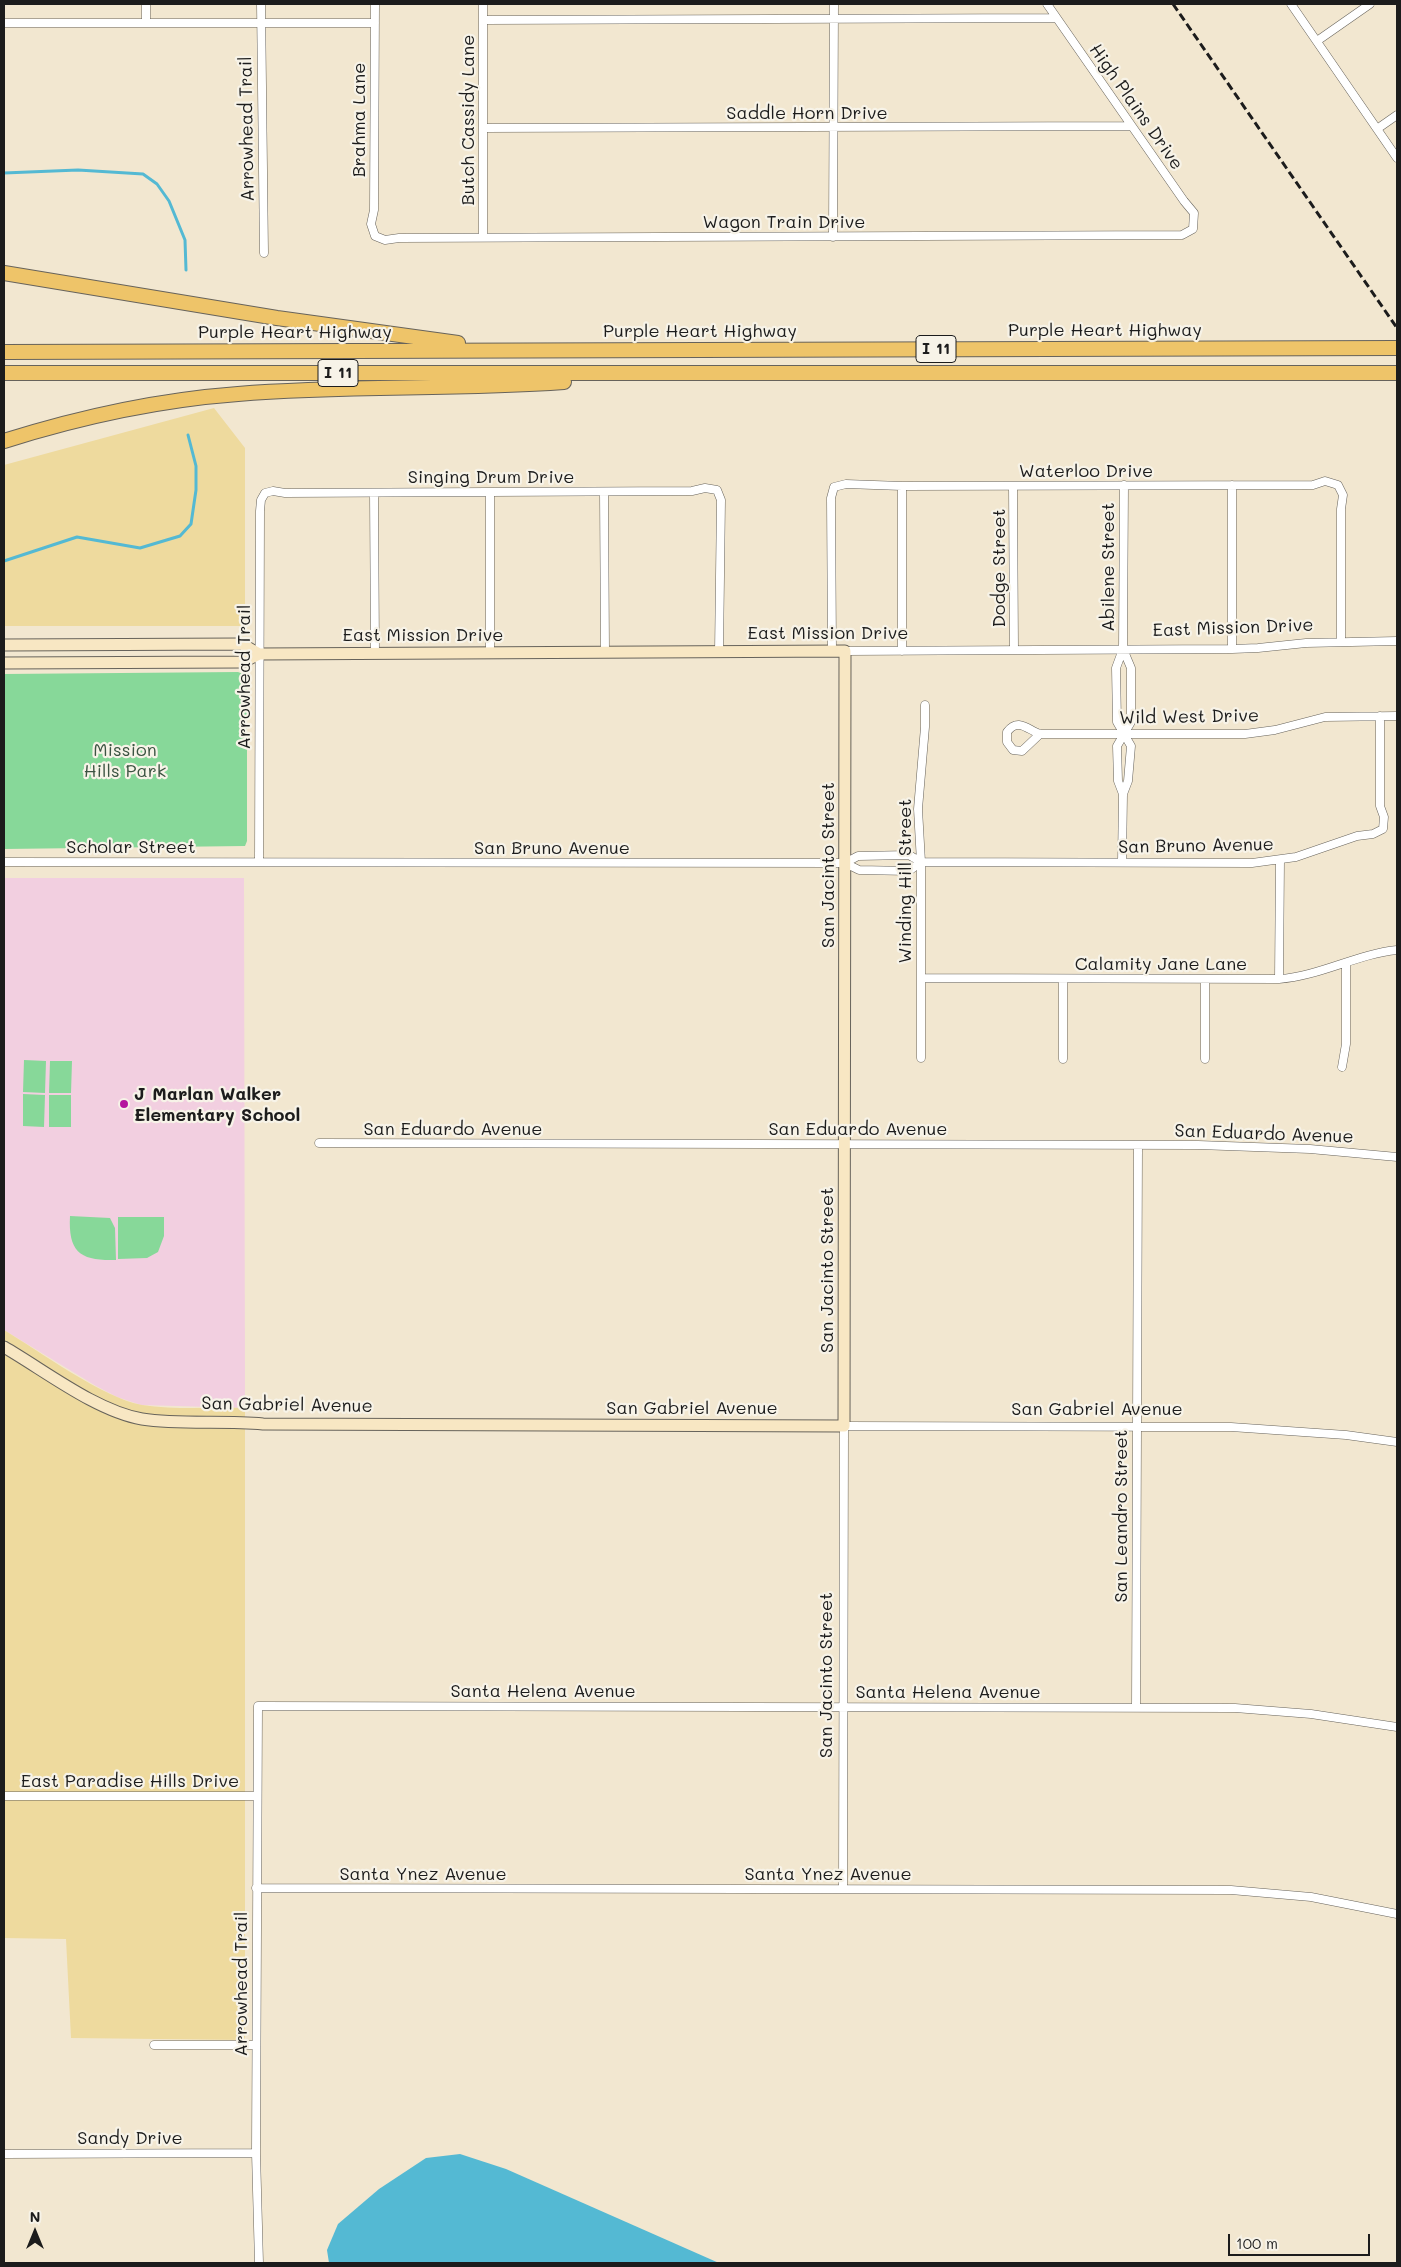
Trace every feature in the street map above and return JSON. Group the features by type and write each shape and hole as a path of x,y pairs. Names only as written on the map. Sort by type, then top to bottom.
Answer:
{"highway":[{"path":"4,274 276,318 507,350"},
{"name":"Purple Heart Highway","path":"4,352 1397,348"},
{"name":"I 11","path":"4,373 1391,373"},
{"path":"4,441 100,415 149,405 235,394 514,386 672,374"}],"street":[{"path":"146,4 146,22"},
{"name":"Arrowhead Trail","path":"261,4 264,253"},
{"name":"Brahma Lane","path":"375,4 374,210 371,224 375,236"},
{"name":"Butch Cassidy Lane","path":"483,237 484,4"},
{"path":"833,237 834,4"},
{"name":"High Plains Drive","path":"1047,4 1194,213 1193,229"},
{"path":"1291,4 1397,158"},
{"path":"1317,41 1370,4"},
{"path":"484,20 1056,18"},
{"path":"4,23 375,23"},
{"path":"1377,129 1397,115"},
{"name":"Saddle Horn Drive","path":"483,128 1131,126"},
{"name":"Wagon Train Drive","path":"375,236 385,240 399,238 483,237 1182,235 1193,229"},
{"name":"Waterloo Drive","path":"832,651 831,498 834,487 846,484 902,486 1313,485 1325,481 1338,485 1343,495 1341,509 1341,642"},
{"name":"Abilene Street","path":"1122,862 1123,794 1128,781 1131,746 1117,722 1116,668 1123,650 1124,485"},
{"path":"1232,485 1232,649"},
{"path":"902,486 902,651"},
{"name":"Dodge Street","path":"1014,486 1014,650"},
{"name":"Singing Drum Drive","path":"265,492 604,492 692,491 705,488 717,490 721,500 719,652"},
{"name":"Arrowhead Trail","path":"259,862 260,511 261,500 265,492"},
{"path":"490,492 490,653"},
{"path":"604,492 605,652"},
{"path":"374,493 375,653"},
{"name":"East Mission Drive","path":"4,663 243,662 259,654 1232,649 1306,642 1397,641"},
{"name":"East Mission Drive","path":"4,645 242,644 259,654"},
{"name":"Abilene Street","path":"1123,650 1131,668 1131,722 1117,746 1118,781 1123,794"},
{"name":"San Jacinto Street","path":"843,1890 845,651"},
{"name":"Winding Hill Street","path":"921,1058 921,862 918,809 925,726 924,705"},
{"name":"San Bruno Avenue","path":"845,863 858,856 909,855 921,862 1252,863 1280,860 1311,853 1357,836 1373,834 1383,829 1384,816 1380,806 1380,716"},
{"name":"Wild West Drive","path":"1040,734 1245,734 1275,730 1325,717 1397,716"},
{"path":"1279,979 1280,860"},
{"name":"Scholar Street","path":"4,862 259,862"},
{"name":"San Bruno Avenue","path":"259,862 845,863 859,870 909,870 921,862"},
{"name":"Calamity Jane Lane","path":"921,978 1279,979 1310,975 1374,954 1397,950"},
{"path":"1342,1067 1346,1044 1346,963"},
{"path":"1063,979 1063,1059"},
{"path":"1205,979 1205,1059"},
{"name":"San Eduardo Avenue","path":"319,1143 1266,1146 1397,1157"},
{"name":"San Leandro Street","path":"1136,1708 1138,1145"},
{"name":"San Gabriel Avenue","path":"4,1347 111,1410 160,1421 263,1424 1136,1426 1274,1429 1346,1435 1397,1442"},
{"name":"Arrowhead Trail","path":"258,1706 256,2153 259,2263"},
{"name":"Santa Helena Avenue","path":"258,1706 1276,1710 1354,1719 1397,1727"},
{"name":"East Paradise Hills Drive","path":"4,1796 257,1796"},
{"name":"Santa Ynez Avenue","path":"256,1888 1239,1891 1311,1897 1397,1914"},
{"path":"154,2045 256,2045"},
{"name":"Sandy Drive","path":"4,2154 256,2153"}],"shaded area":[{"name":"J Marlan Walker Elementary School","path":"4,878 244,878 245,1408 141,1405 117,1397 96,1386 4,1330"}],"green space":[{"name":"Mission Hills Park","path":"238,672 247,679 247,841 245,846 4,849 4,674"},
{"path":"24,1060 46,1061 45,1093 23,1092"},
{"path":"50,1061 72,1061 71,1093 49,1093"},
{"path":"23,1094 45,1095 44,1127 23,1126"},
{"path":"49,1095 71,1095 71,1127 49,1127"},
{"path":"70,1216 110,1218 115,1228 116,1260 94,1259 79,1252 71,1239"},
{"path":"118,1217 164,1217 164,1236 158,1252 147,1258 118,1259"}],"sand":[{"path":"214,408 245,448 245,626 4,626 4,465"},
{"path":"4,1330 90,1384 126,1401 142,1405 167,1407 245,1408 245,2040 71,2038 66,1939 4,1938"}],"water":[{"path":"460,2154 506,2169 719,2263 329,2263 327,2250 338,2224 379,2189 426,2158"}],"waterway":[{"path":"4,173 78,170 143,174 157,184 169,201 185,240 186,270"},
{"path":"4,561 77,537 140,548 180,536 191,524 196,490 196,466 188,435"}],"railway":[{"path":"1173,4 1397,328"}],"place":[{"name":"J Marlan Walker Elementary School","path":"124,1104"}]}
